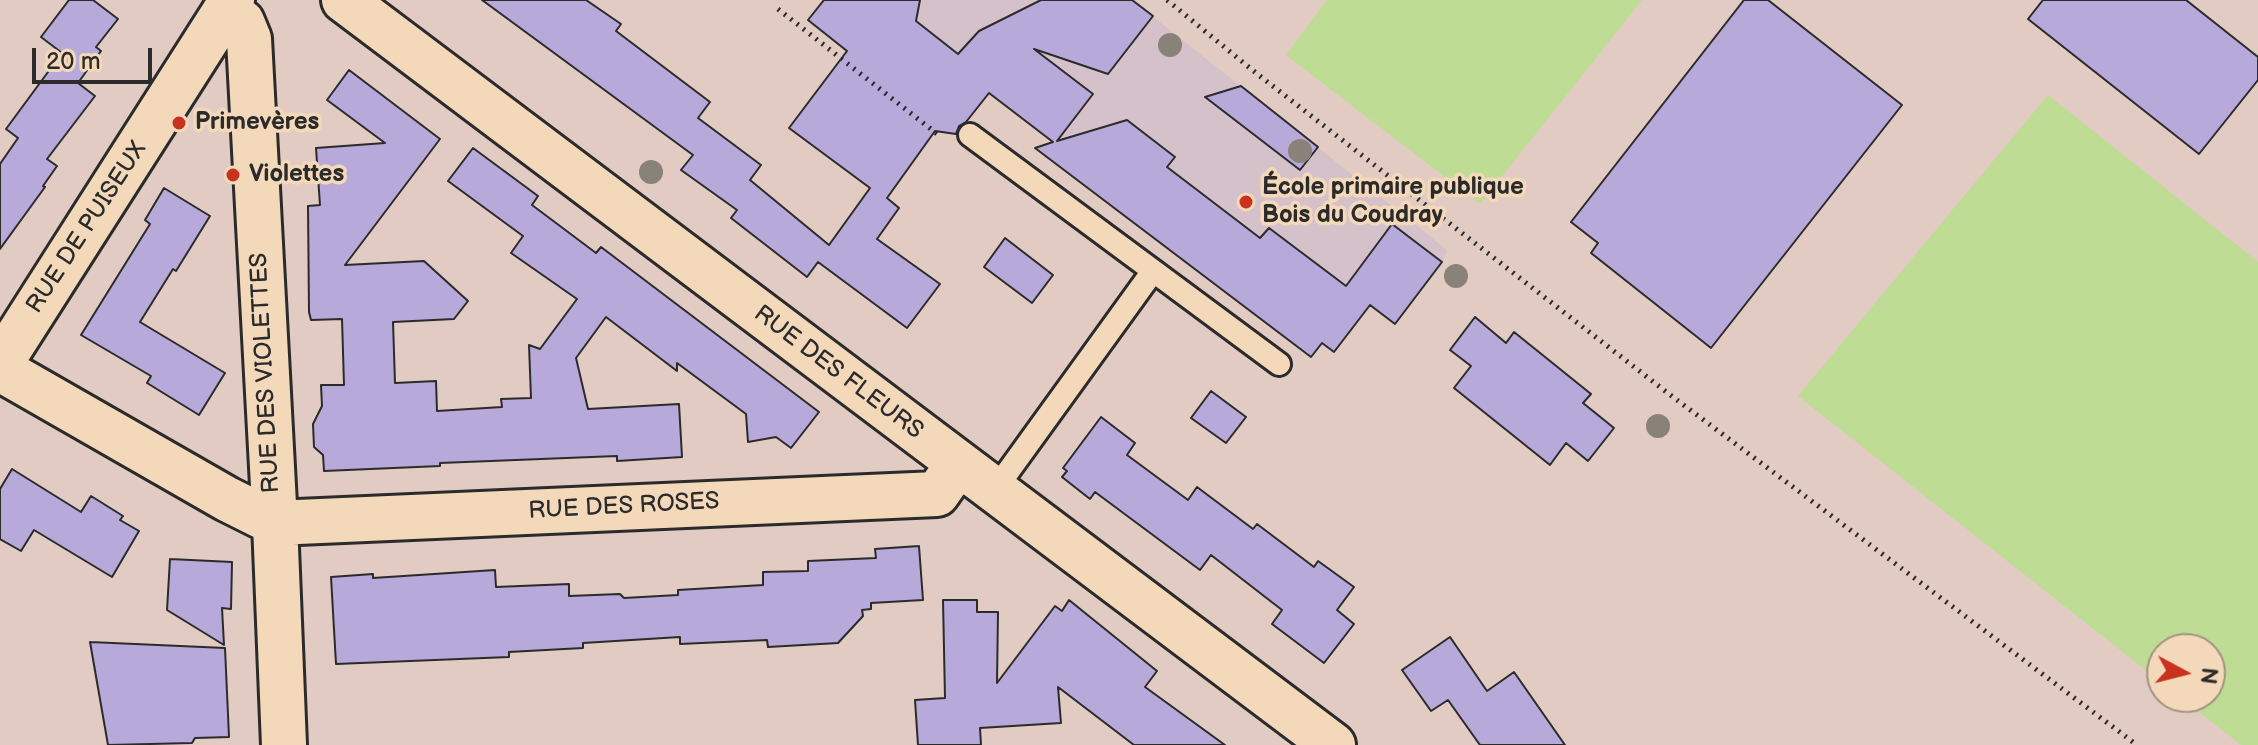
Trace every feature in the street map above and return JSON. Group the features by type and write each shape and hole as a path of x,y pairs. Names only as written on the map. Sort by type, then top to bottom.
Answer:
{"street":[{"name":"RUE DES FLEURS","path":"344,0 1333,745"},
{"name":"RUE DE PUISEUX","path":"0,366 228,6"},
{"name":"RUE DES VIOLETTES","path":"228,6 242,22 249,39 284,745"},
{"path":"0,366 227,499 275,523"},
{"name":"RUE DES ROSES","path":"275,523 937,494 958,464"}],"lane":[{"path":"970,135 1279,364"},
{"path":"994,491 1153,271"}],"path":[{"path":"1167,0 1256,73 1669,394 2137,745"},
{"path":"778,9 948,143 970,135"}],"shaded area":[{"name":"École primaire publique Bois du Coudray","path":"824,0 1132,0 1447,250 1442,262 1395,324 1370,306 1334,352 1322,343 1312,357 1042,153 1051,141 991,92 959,131 948,132 808,20"}],"green space":[{"path":"1327,0 1642,0 1480,204 1286,55"},
{"path":"2048,95 2258,262 2258,745 2241,745 2200,713 2226,713 2226,633 2146,633 2146,670 1798,396"}],"building":[{"path":"69,0 93,0 118,19 96,47 101,51 78,83 95,96 47,159 57,166 0,249 0,164 18,138 6,129 62,53 41,37"},
{"path":"482,0 586,0 621,24 616,31 710,102 698,118 761,165 750,180 829,245 870,188 789,128 847,51 808,20 824,0 920,0 916,21 958,54 979,31 1041,0 1132,0 1153,16 1108,74 1034,49 1093,94 1057,141 1127,120 1175,157 1167,167 1260,238 1269,228 1346,286 1392,224 1442,262 1395,324 1370,305 1334,352 1322,343 1311,357 1035,148 1053,142 989,93 966,122 959,126 956,134 935,131 887,198 899,208 877,239 940,284 907,328 818,262 807,277 731,218 737,210 681,170 693,155"},
{"path":"1744,0 1768,0 1902,105 1711,348 1591,253 1598,243 1571,222"},
{"path":"2043,0 2186,0 2258,57 2258,80 2199,154 2028,19"},
{"path":"349,70 440,139 345,265 424,261 468,301 454,319 393,322 395,383 436,381 437,411 502,407 501,399 531,398 529,345 540,349 577,299 511,253 523,236 448,181 473,148 538,196 532,205 596,253 601,247 819,412 791,448 776,437 748,442 746,414 677,363 677,371 606,317 576,358 588,409 679,404 682,457 617,461 617,456 324,471 323,455 314,447 313,424 322,406 321,385 344,385 342,319 311,320 309,312 308,206 320,205 316,148 385,143 327,100"},
{"path":"1241,86 1318,147 1300,170 1205,97"},
{"path":"164,188 210,216 140,322 225,373 199,415 147,383 151,376 81,335 150,224 145,220"},
{"path":"1005,238 1053,275 1032,303 984,267"},
{"path":"1475,317 1506,343 1514,332 1591,394 1583,403 1614,428 1588,461 1566,443 1550,465 1454,388 1471,366 1450,350"},
{"path":"1211,391 1246,417 1226,443 1191,418"},
{"path":"1101,417 1135,443 1127,455 1188,500 1197,487 1253,529 1257,524 1314,567 1318,561 1354,587 1337,610 1354,624 1324,663 1272,624 1282,610 1211,555 1200,570 1095,492 1090,499 1062,477 1067,471 1063,468"},
{"path":"12,469 81,512 91,496 123,516 120,520 139,531 112,577 34,530 21,551 0,539 0,489"},
{"path":"919,546 923,600 871,603 871,609 862,610 863,616 838,643 768,647 767,640 680,644 680,637 583,643 583,648 509,652 509,657 336,664 331,577 373,574 373,578 495,570 496,587 569,584 569,596 620,594 624,598 678,595 678,590 763,585 763,572 808,571 808,561 876,558 875,549"},
{"path":"170,559 232,562 231,609 222,608 224,645 167,610"},
{"path":"943,600 977,600 977,612 998,612 997,683 1055,606 1062,611 1069,600 1157,671 1145,687 1225,745 1134,745 1058,687 1061,723 980,728 981,745 918,745 915,700 945,698"},
{"path":"1450,637 1487,691 1514,672 1565,745 1480,745 1448,700 1431,711 1402,670"},
{"path":"90,642 225,648 229,737 195,738 192,743 108,745"}],"place":[{"name":"Primevères","path":"179,123"},
{"name":"Violettes","path":"233,175"},
{"name":"École primaire publique Bois du Coudray","path":"1246,202"}]}
